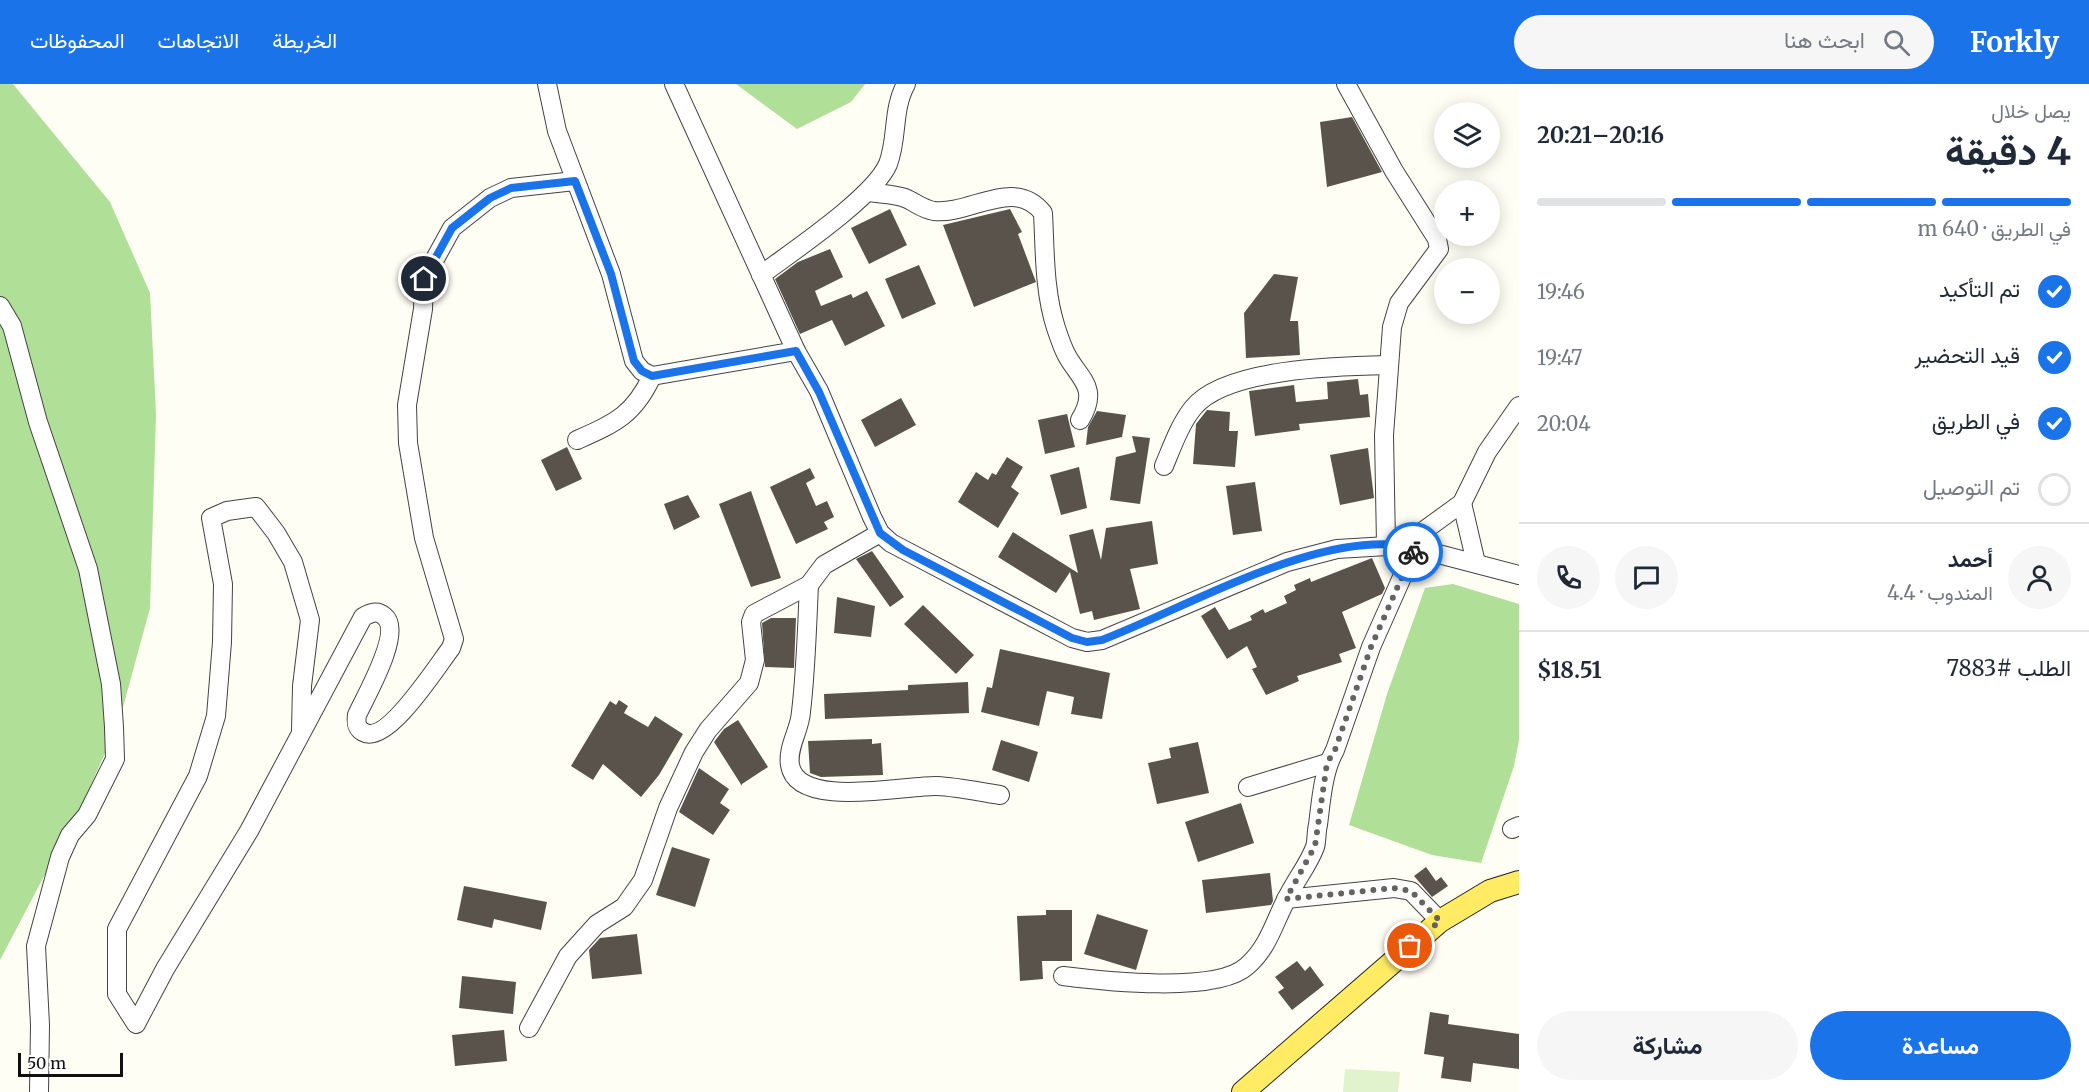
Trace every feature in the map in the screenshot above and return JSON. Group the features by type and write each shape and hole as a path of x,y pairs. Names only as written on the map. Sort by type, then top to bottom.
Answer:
{"main road":[{"path":"1243,1092 1440,921 1490,891 1519,882"}],"street":[{"path":"547,84 557,131 611,274 634,361 642,371 652,376 796,351"},
{"path":"674,84 796,351 819,392 880,533 903,550 1072,638 1087,642 1102,640 1140,626 1287,562 1337,549 1401,546 1519,575"},
{"path":"761,275 868,192 882,177 889,161 901,94 906,84"},
{"path":"1063,976 1114,982 1168,984 1229,975 1245,969 1257,957 1269,939 1286,899 1315,846 1327,763 1335,750 1371,647 1401,546 1383,472 1392,327 1399,303 1439,249 1437,239 1377,143 1346,84"},
{"path":"301,731 302,686 310,620 293,562 276,532 256,507 227,511 211,518 223,584 222,642 216,716 198,776 117,928 117,994 136,1023 165,969 249,831 363,617 372,612 381,613 388,619 392,629 380,666 357,715 356,724 360,730 368,734 378,734 397,718 451,648 454,639 424,538 408,443 407,405 423,309 424,279 452,228 490,198 511,188 575,181"},
{"path":"868,192 904,198 920,207 937,211 1022,196 1037,204 1043,213 1048,294 1056,327 1067,356 1080,372 1088,390 1087,410 1080,420"},
{"path":"0,306 12,326 38,422 88,569 111,684 114,727 115,759 87,815 70,835 60,857 36,946 40,1025 39,1092"},
{"path":"1164,466 1193,407 1211,393 1228,386 1321,367 1389,365"},
{"path":"577,440 621,419 637,404 652,376"},
{"path":"1401,546 1462,503 1487,452 1519,406"},
{"path":"1462,503 1476,563"},
{"path":"529,1028 568,956 597,924 624,908 644,879 668,808 694,752 708,730 749,683 754,660 751,622 754,614 809,585 824,565 880,533"},
{"path":"809,585 801,714 789,764 798,780 819,790 847,792 938,786 1000,795"},
{"path":"1248,787 1327,763"},
{"path":"1286,899 1394,888 1411,891 1440,921"}],"green space":[{"path":"0,84 13,84 110,202 150,293 156,414 150,608 119,722 84,800 0,960"},
{"path":"736,84 865,84 851,102 797,129"},
{"path":"1453,584 1519,604 1519,740 1514,766 1481,863 1432,855 1349,825 1387,694 1425,588"},
{"path":"1345,1069 1400,1072 1398,1092 1343,1092"}],"building":[{"path":"1352,117 1382,172 1327,187 1320,122"},
{"path":"890,209 907,245 869,264 851,228"},
{"path":"1010,209 1022,232 1018,234 1036,282 974,307 943,225"},
{"path":"830,249 843,277 815,291 821,306 851,294 853,298 867,291 885,326 845,346 832,320 800,334 775,279 798,262"},
{"path":"919,265 936,304 902,319 885,279"},
{"path":"1274,274 1298,277 1290,321 1298,321 1300,355 1246,358 1244,313"},
{"path":"1358,379 1360,395 1368,394 1370,417 1299,424 1300,430 1255,436 1249,391 1294,385 1296,402 1328,399 1327,382"},
{"path":"901,398 916,425 875,447 861,420"},
{"path":"1207,410 1230,412 1229,431 1238,431 1235,467 1193,464 1196,424"},
{"path":"1097,411 1126,415 1122,437 1086,445 1088,427"},
{"path":"1067,414 1075,447 1045,454 1038,420"},
{"path":"1132,436 1150,438 1140,504 1110,500 1116,457 1136,452"},
{"path":"567,447 582,479 556,491 541,460"},
{"path":"1368,448 1374,498 1340,505 1330,455"},
{"path":"1007,457 1023,467 1011,487 1019,493 998,528 958,502 976,472 988,480 992,473 996,475"},
{"path":"1079,467 1087,508 1061,515 1050,475"},
{"path":"810,468 815,478 806,483 816,506 827,501 834,517 824,522 828,529 796,544 770,487"},
{"path":"1255,482 1262,531 1233,535 1226,486"},
{"path":"751,491 781,578 751,587 719,504"},
{"path":"688,495 700,517 674,530 664,504"},
{"path":"1152,521 1158,564 1130,569 1140,609 1094,620 1092,611 1080,614 1070,572 1056,593 998,557 1013,532 1078,573 1069,535 1093,529 1101,560 1106,528"},
{"path":"872,551 904,597 890,607 856,559"},
{"path":"1372,558 1385,588 1382,594 1342,612 1356,648 1339,654 1342,662 1297,676 1299,681 1266,695 1252,669 1257,667 1247,646 1227,659 1201,616 1215,607 1229,630 1252,620 1250,616 1263,609 1265,613 1287,603 1284,596 1296,590 1294,585 1310,578 1311,582"},
{"path":"837,597 875,606 871,637 834,633"},
{"path":"923,605 974,655 956,674 904,624"},
{"path":"771,618 796,618 794,668 765,667 762,623"},
{"path":"1000,649 1110,673 1102,719 1071,714 1074,697 1047,691 1039,726 981,712 987,687 992,688"},
{"path":"968,682 969,713 825,719 824,694 908,690 908,685"},
{"path":"619,700 628,706 624,713 648,727 655,716 683,734 659,775 641,797 603,764 593,780 571,766 610,701 616,705"},
{"path":"738,720 768,767 742,786 714,742 724,729"},
{"path":"872,739 872,744 881,743 883,775 821,777 810,773 808,741"},
{"path":"1001,740 1038,752 1029,782 992,770"},
{"path":"1198,742 1209,793 1157,804 1148,763 1171,758 1169,748"},
{"path":"699,768 729,789 720,803 730,810 713,835 679,812"},
{"path":"1241,803 1254,843 1198,862 1185,822"},
{"path":"672,847 710,859 695,907 656,895"},
{"path":"1426,867 1436,881 1441,877 1448,886 1432,897 1414,876"},
{"path":"1270,873 1273,901 1271,905 1206,913 1202,880"},
{"path":"464,886 547,902 541,930 494,919 492,928 457,920"},
{"path":"1046,910 1072,910 1072,961 1042,961 1043,979 1020,981 1017,916 1046,915"},
{"path":"1097,914 1148,930 1136,970 1084,954"},
{"path":"637,934 642,974 592,979 589,950 600,938"},
{"path":"1297,961 1305,971 1310,966 1324,985 1292,1010 1278,992 1284,988 1275,977"},
{"path":"462,976 516,982 513,1014 459,1008"},
{"path":"1430,1012 1449,1015 1448,1024 1519,1034 1519,1069 1473,1063 1471,1082 1441,1078 1444,1057 1424,1054"},
{"path":"504,1030 507,1061 455,1066 452,1035"}],"way so far":[{"path":"1410,946 1440,921 1411,891 1394,888 1286,899 1315,846 1324,797 1327,763 1335,750 1371,647 1413,552"}],"route":[{"path":"424,279 452,228 490,198 511,188 575,181 611,274 634,361 642,371 652,376 706,364 796,351 819,392 880,533 903,550 1072,638 1087,642 1102,640 1140,626 1244,579 1313,554 1386,544 1415,548 1413,552"}]}
